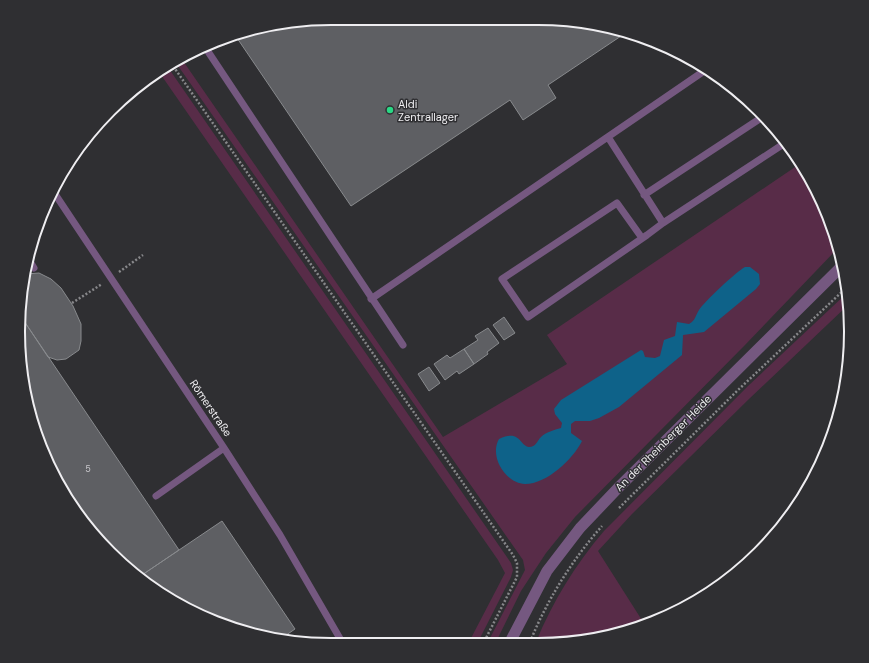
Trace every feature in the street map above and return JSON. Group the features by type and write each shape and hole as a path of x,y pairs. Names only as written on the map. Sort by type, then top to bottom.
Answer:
{"street":[{"name":"An der Rheinberger Heide","path":"512,638 547,571 580,528 623,482 838,270"}],"lane":[{"path":"208,51 402,345"},
{"path":"371,299 701,73"},
{"path":"644,195 759,120"},
{"path":"608,137 663,223"},
{"path":"642,238 617,202 502,279 528,317 642,238 663,223 781,145"},
{"name":"Römerstraße","path":"57,197 280,535 340,638"},
{"path":"156,496 224,448"}],"path":[{"path":"175,68 513,555 517,563 517,577 486,638"},
{"path":"97,278 105,291"},
{"path":"615,512 738,390 841,293"},
{"path":"532,638 564,576 577,557 605,523"}],"shaded area":[{"path":"184,63 443,437 567,364 547,335 796,167 821,214 834,252 745,345 575,517 546,553 521,591 498,638 490,638 525,570 523,560 178,66"},
{"path":"170,71 511,563 513,570 511,577 480,638 471,638 505,573 498,560 162,76"},
{"path":"842,298 843,310 749,399 632,514 598,551 642,620 617,628 597,632 538,638 557,598 574,570 593,544 604,531 748,386"}],"water":[{"path":"745,267 750,267 759,274 760,284 756,289 704,332 683,335 682,355 619,407 599,418 590,421 575,421 571,424 571,433 582,441 566,463 542,480 533,483 525,484 518,482 505,474 501,468 496,453 496,446 499,439 506,436 516,437 526,446 531,447 535,445 545,434 561,428 562,423 555,414 554,409 561,400 641,350 643,351 645,357 655,358 660,356 664,340 675,336 677,322 689,324 707,300 728,280"}],"building":[{"name":"Aldi Zentrallager","path":"332,25 538,25 578,28 621,36 548,85 556,98 523,120 510,100 351,206 238,39 252,35 291,28"},
{"path":"39,273 51,279 61,288 73,306 81,324 81,341 79,350 66,359 57,360 48,357 25,323 31,274"},
{"path":"504,317 515,333 504,340 493,325"},
{"path":"25,323 179,550 144,574 129,562 101,534 77,502 66,485 48,449 35,411 28,372"},
{"path":"488,328 499,343 487,352 488,354 474,364 464,349 478,340 475,336"},
{"path":"464,349 474,364 459,374 457,371 445,380 434,364 447,355 450,358"},
{"path":"429,367 440,383 429,391 418,374"},
{"path":"222,521 295,629 287,634 252,628 233,622 214,615 178,597 144,574"}],"place":[{"name":"Aldi Zentrallager","path":"390,110"}]}
